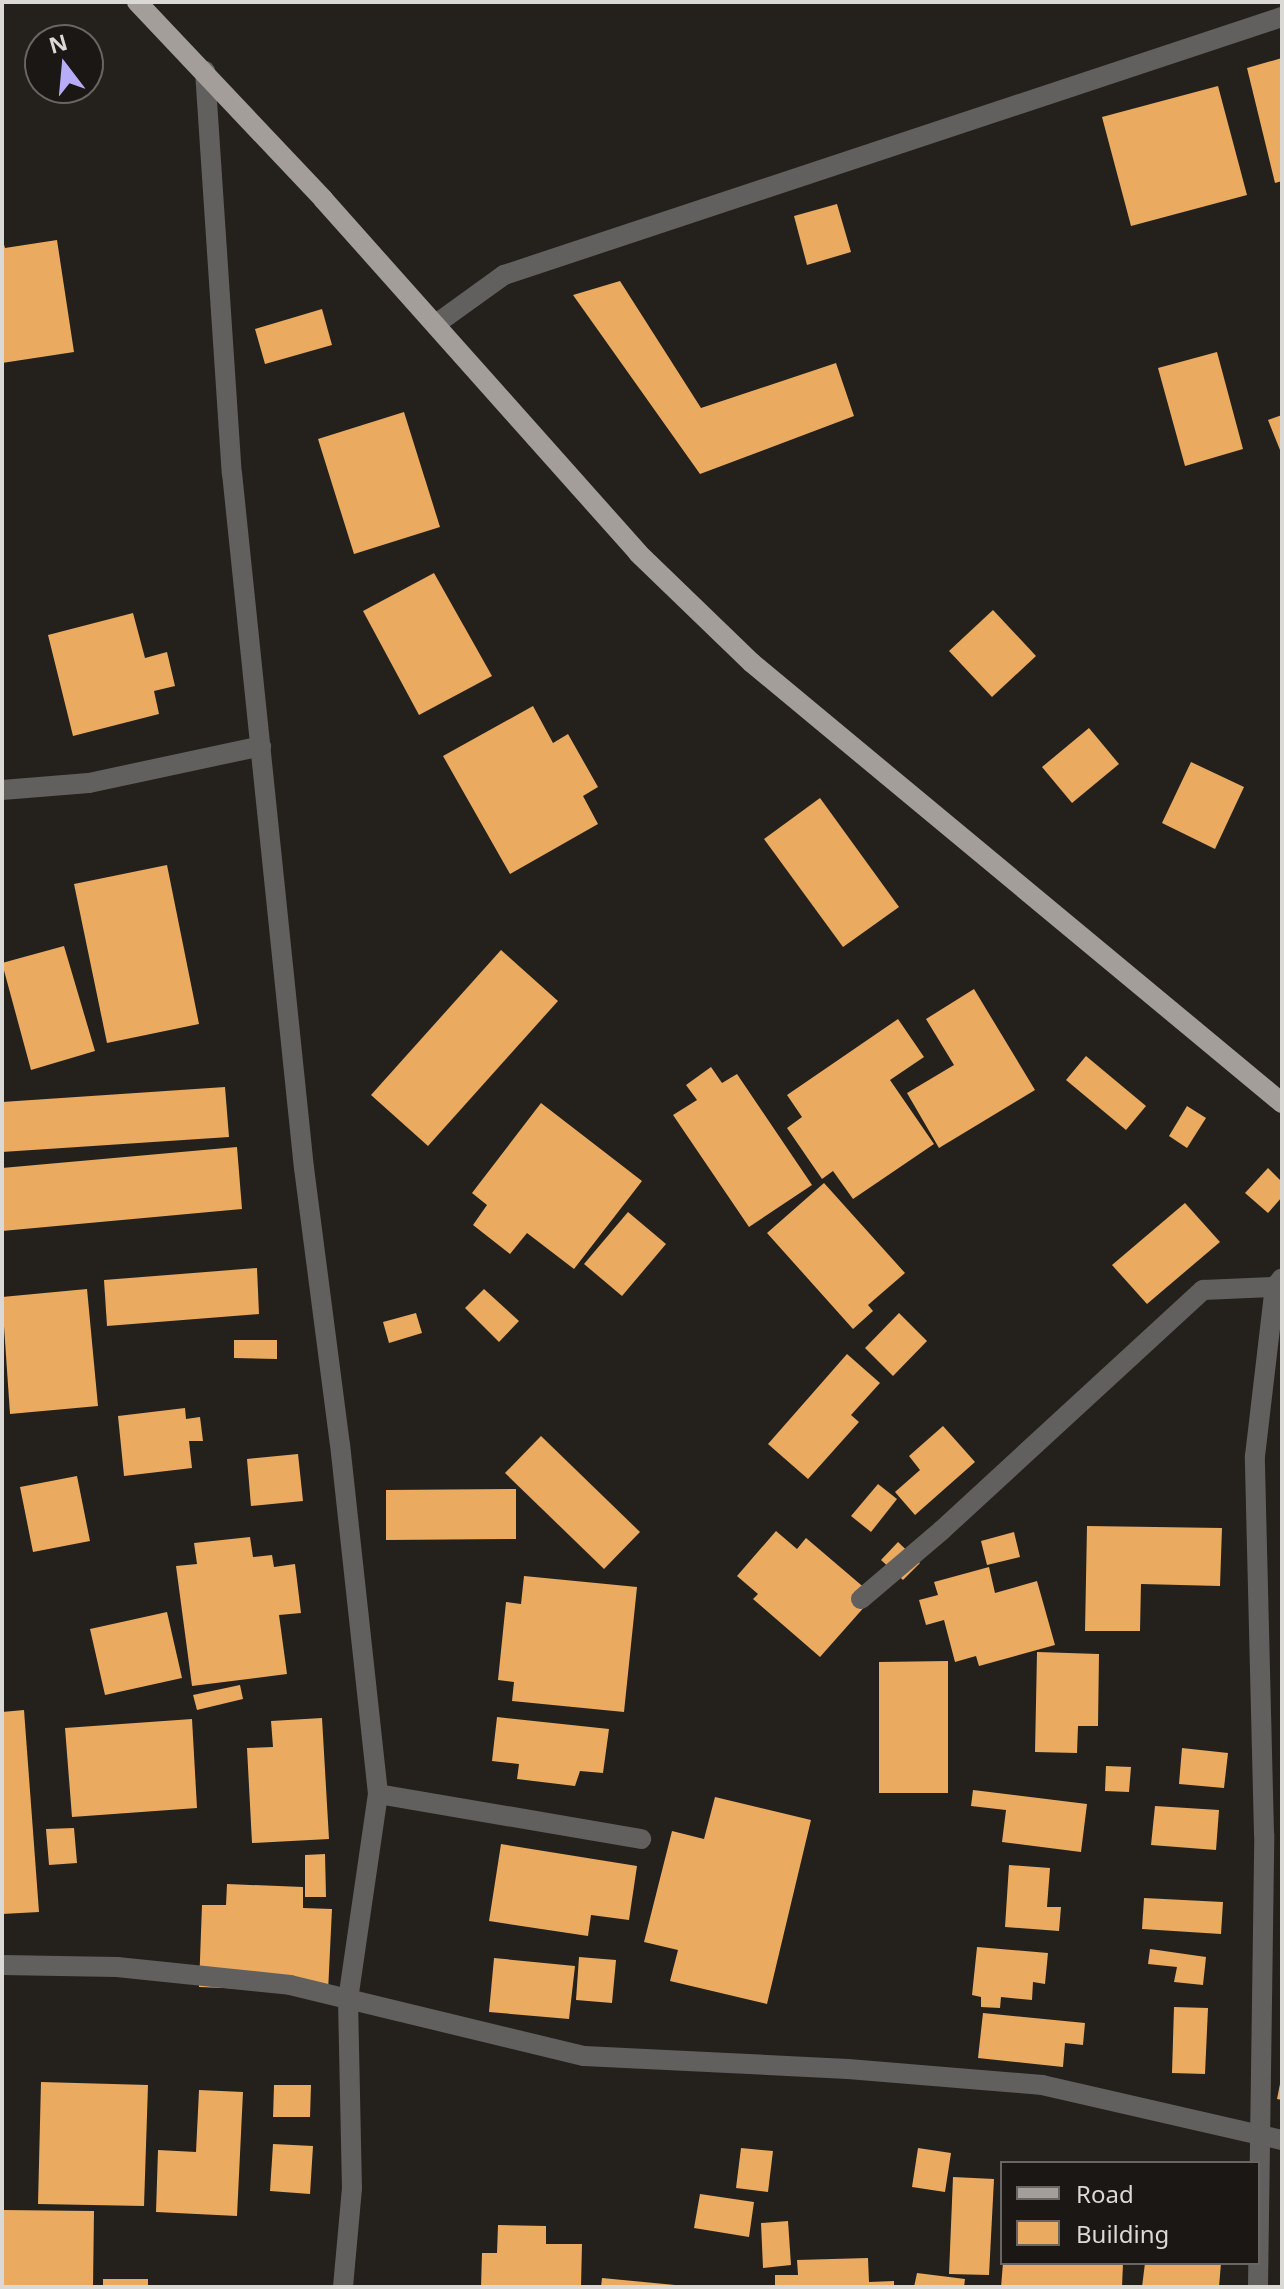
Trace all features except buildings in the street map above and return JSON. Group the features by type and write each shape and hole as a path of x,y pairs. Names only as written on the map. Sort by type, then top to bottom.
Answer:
{"main road":[{"path":"137,2 205,71 436,324 638,553 752,663 1282,1103"}],"street":[{"path":"436,324 504,275 1282,17"},
{"path":"205,71 232,473 304,1168 338,1429 378,1794 348,1999 352,2188 343,2287"},
{"path":"2,790 89,783 261,746"},
{"path":"861,1599 942,1530 1203,1290 1279,1282 1255,1456 1264,1834 1260,2186"},
{"path":"378,1794 641,1839"},
{"path":"2,1965 117,1967 290,1985 584,2056 848,2069 1042,2085 1282,2140"},
{"path":"1258,2265 1258,2287"}]}
